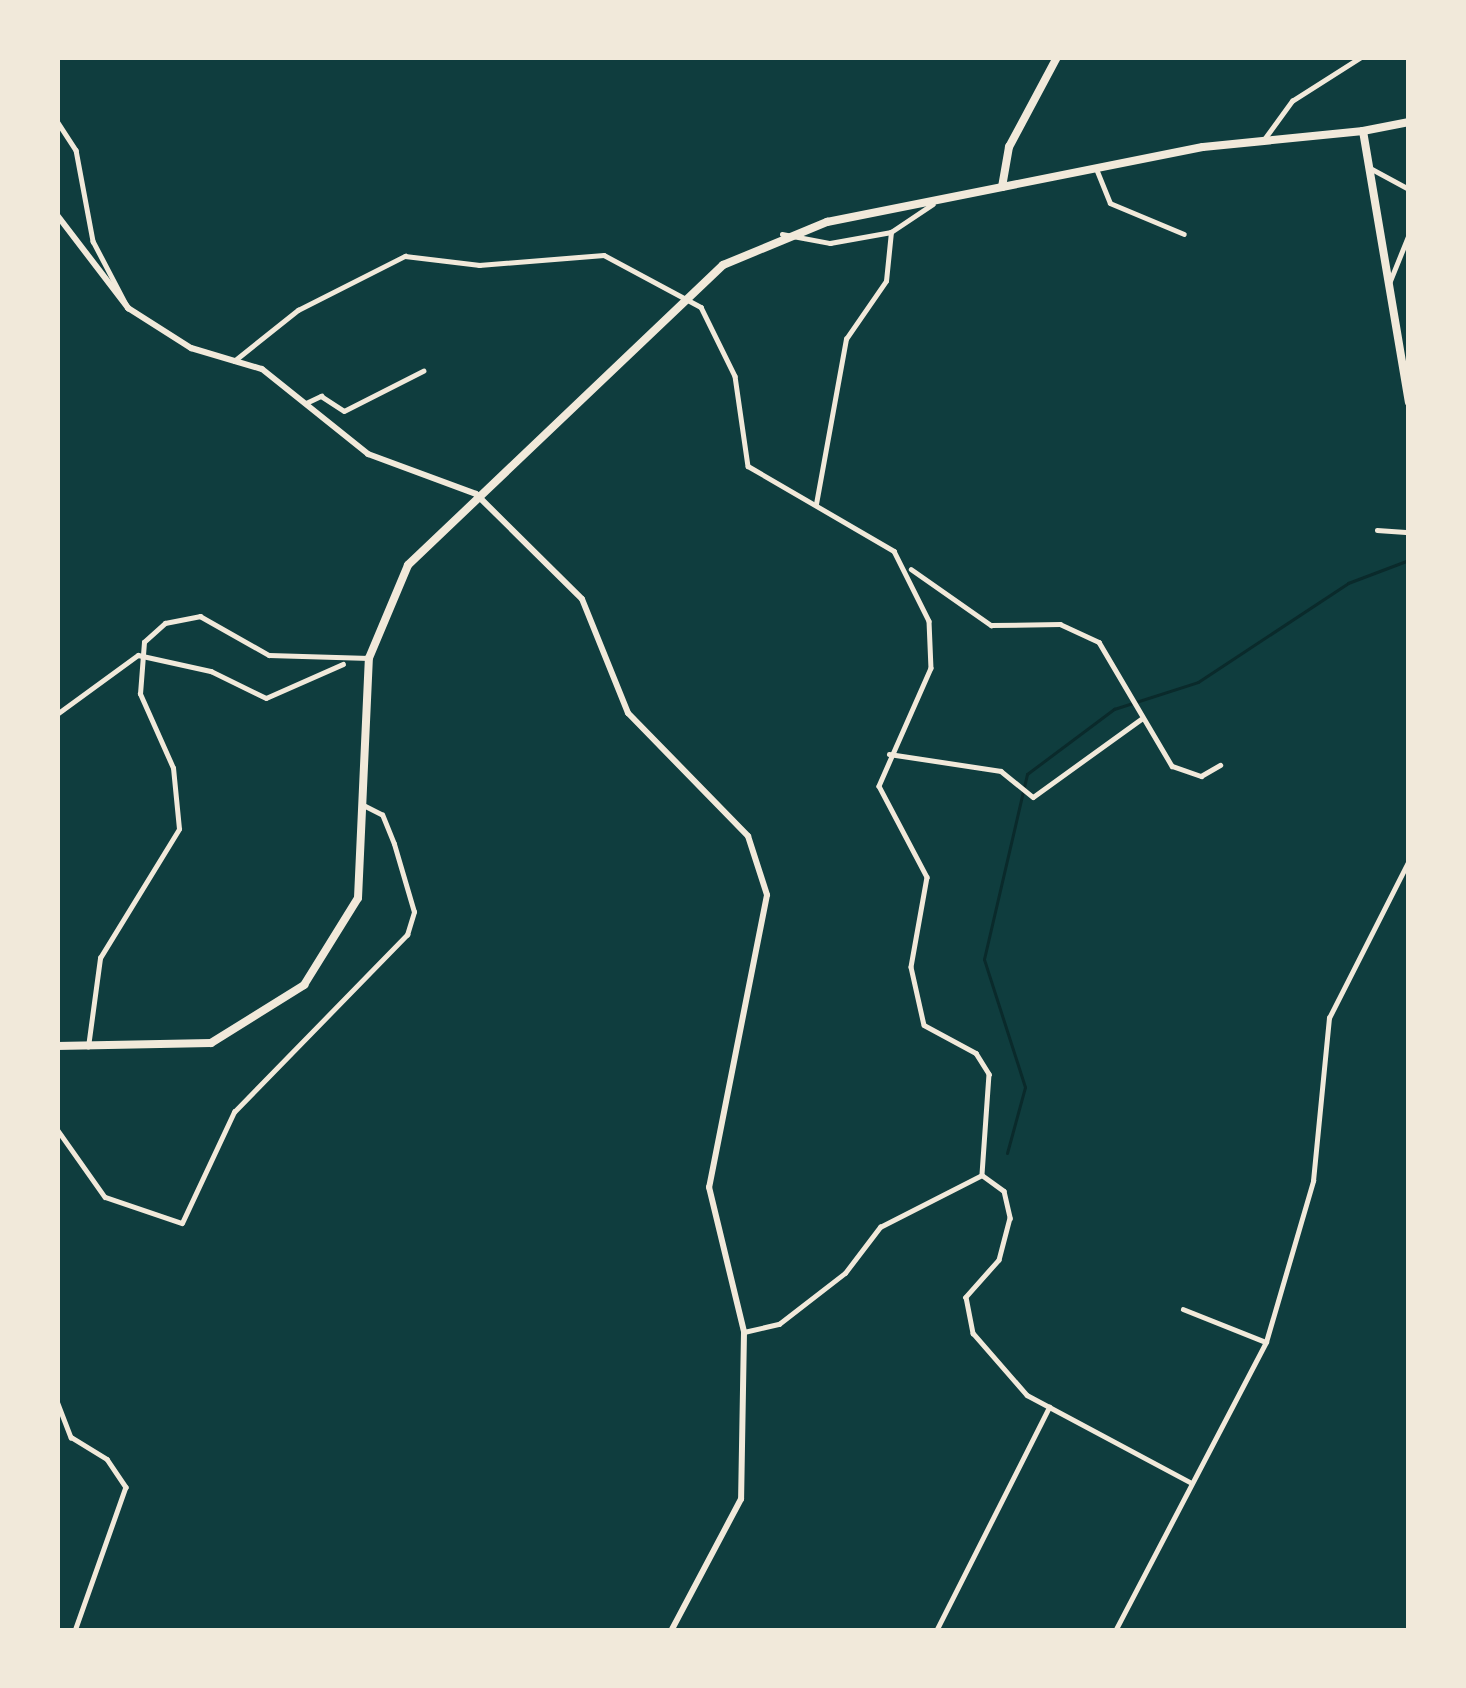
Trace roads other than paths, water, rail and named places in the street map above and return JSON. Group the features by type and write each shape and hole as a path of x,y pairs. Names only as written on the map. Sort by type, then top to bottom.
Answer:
{"main road":[{"path":"1002,187 1009,147 1057,57"},
{"path":"57,1046 211,1043 304,985 358,898 369,658 408,565 476,494 684,301 782,234 936,199 1265,138 1363,131 1409,122"},
{"path":"1363,131 1409,402"},
{"path":"57,215 128,308 307,403 368,454 476,494 583,599 628,713 748,836 762,867 763,934 709,1187 744,1332 741,1499 671,1631"}],"street":[{"path":"1265,138 1292,101 1360,57"},
{"path":"57,122 76,150 93,241 128,308"},
{"path":"1366,166 1409,189"},
{"path":"1097,170 1110,203 1184,235"},
{"path":"782,234 830,243 890,232 936,199"},
{"path":"816,505 837,364 886,281 890,232"},
{"path":"1386,286 1398,283 1409,234"},
{"path":"234,361 298,310 405,256 479,265 604,255 709,316 726,350 748,466 816,505 991,626 1060,624 1099,642 1172,766 1201,776 1220,765"},
{"path":"307,403 321,396 344,411 423,370"},
{"path":"1377,530 1409,532"},
{"path":"911,569 931,668 889,754 879,786 927,877 911,968 924,1025 989,1074 982,1175"},
{"path":"57,714 138,655 165,623 200,616 269,655 344,663"},
{"path":"138,655 211,671 266,698 344,663 369,658"},
{"path":"88,1048 100,958 179,829 173,768 140,694 138,655"},
{"path":"889,754 1000,771 1030,795 1140,715"},
{"path":"57,1129 105,1198 182,1222 234,1112 407,935 414,912 394,844 382,814 364,806"},
{"path":"1115,1631 1266,1342 1313,1181 1329,1018 1409,860"},
{"path":"744,1332 779,1324 896,1216 982,1175"},
{"path":"982,1175 1004,1191 1010,1219 965,1318 1007,1380 1192,1483"},
{"path":"1183,1309 1266,1342"},
{"path":"57,1402 71,1437 107,1459 126,1487 75,1631"},
{"path":"936,1631 1049,1407"}],"waterway":[{"path":"1007,1153 1025,1087 984,959 1027,774 1114,709 1198,682 1348,583 1409,560"}]}
